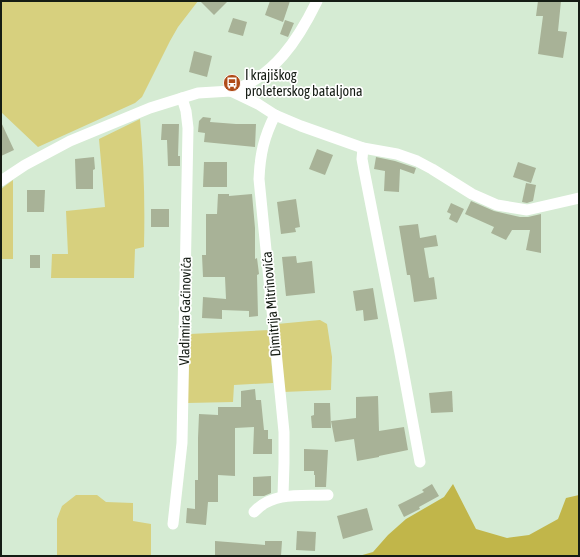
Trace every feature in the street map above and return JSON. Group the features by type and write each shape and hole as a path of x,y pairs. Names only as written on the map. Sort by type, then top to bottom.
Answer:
{"street":[{"path":"1,181 25,165 70,141 150,108 198,93 231,91 255,81 285,54 306,23 317,1"},
{"path":"255,81 253,94 258,104"},
{"path":"231,91 258,104 275,115 301,126 363,148 397,154 417,161 472,194 498,206 527,210 579,198"},
{"name":"Vladimira Gaćinovića","path":"173,524 182,443 188,128 186,111 182,98"},
{"name":"Dimitrija Mitrinovića","path":"275,115 266,133 262,147 259,179 284,432 282,496"},
{"path":"363,148 362,159 420,462"},
{"path":"254,512 265,502 282,496 328,495"}],"shaded area":[{"path":"1,1 198,1 178,27 142,97 135,103 38,147 1,112"},
{"path":"140,119 144,183 144,247 135,249 134,278 51,278 52,254 68,254 66,211 105,207 99,139"},
{"path":"13,180 13,259 1,259 1,189"},
{"path":"320,320 327,324 332,357 331,390 283,392 277,324"},
{"path":"269,330 273,383 234,385 233,402 187,403 190,334"},
{"path":"453,484 476,529 507,538 529,535 558,519 566,498 579,495 579,556 359,556 373,552 388,535 406,519 444,497"},
{"path":"76,495 97,495 106,502 133,503 133,521 151,524 151,556 57,556 57,519 62,506"}],"building":[{"path":"200,1 228,1 214,15"},
{"path":"270,1 290,1 283,22 265,15"},
{"path":"538,1 561,1 558,31 567,32 563,58 538,54 543,16 536,16"},
{"path":"233,18 247,22 243,36 228,32"},
{"path":"285,20 294,23 288,37 280,34"},
{"path":"194,51 212,56 207,77 189,72"},
{"path":"203,117 211,118 210,122 256,124 255,147 204,142 205,133 198,132 199,121"},
{"path":"1,122 14,150 1,156"},
{"path":"162,124 179,124 178,156 180,156 180,166 168,166 167,140 161,140"},
{"path":"317,149 333,155 325,175 309,169"},
{"path":"94,157 95,169 93,170 93,189 76,189 75,159"},
{"path":"376,157 416,168 414,174 400,169 399,192 384,191 385,171 374,169"},
{"path":"204,162 227,162 227,187 203,187"},
{"path":"518,162 536,168 531,183 513,177"},
{"path":"526,183 536,185 533,201 527,203 522,202"},
{"path":"27,190 45,190 44,212 27,212"},
{"path":"218,194 229,194 229,196 252,194 255,228 255,259 257,258 259,274 257,275 258,316 249,317 249,311 222,310 222,319 202,318 203,297 226,299 225,277 203,277 202,255 206,255 206,214 217,214"},
{"path":"296,199 300,227 295,228 296,232 281,234 277,202"},
{"path":"471,201 494,211 520,217 541,214 541,253 526,250 530,230 512,230 506,240 491,233 494,227 465,214"},
{"path":"451,203 464,209 457,223 449,219 451,214 447,212"},
{"path":"151,209 169,209 169,227 151,227"},
{"path":"418,224 420,238 436,235 438,246 424,248 429,278 434,277 437,299 414,302 410,275 407,275 399,226"},
{"path":"30,255 40,255 40,268 30,268"},
{"path":"296,256 297,263 312,261 315,293 286,296 282,257"},
{"path":"373,288 378,319 364,321 363,310 356,311 353,291"},
{"path":"255,389 256,400 261,400 264,430 268,430 268,439 272,439 272,454 253,454 254,427 235,428 235,476 218,475 218,502 208,502 206,525 186,523 187,508 195,509 195,480 198,480 199,414 218,415 218,407 241,407 241,391"},
{"path":"452,391 453,412 431,413 429,393"},
{"path":"378,396 379,431 404,427 408,450 357,461 354,439 335,442 331,421 356,418 356,397"},
{"path":"314,403 330,403 331,428 312,428 311,416 314,415"},
{"path":"304,449 328,450 326,487 315,487 314,471 304,471"},
{"path":"271,476 271,493 264,496 253,496 253,477"},
{"path":"432,484 439,496 419,507 420,509 404,517 398,505 424,492 422,490"},
{"path":"367,508 373,530 343,539 337,516"},
{"path":"297,531 316,532 315,551 296,550"},
{"path":"215,541 265,545 265,541 282,541 281,556 215,556"}],"place":[{"name":"I krajiškog proleterskog bataljona","path":"232,83"}]}
